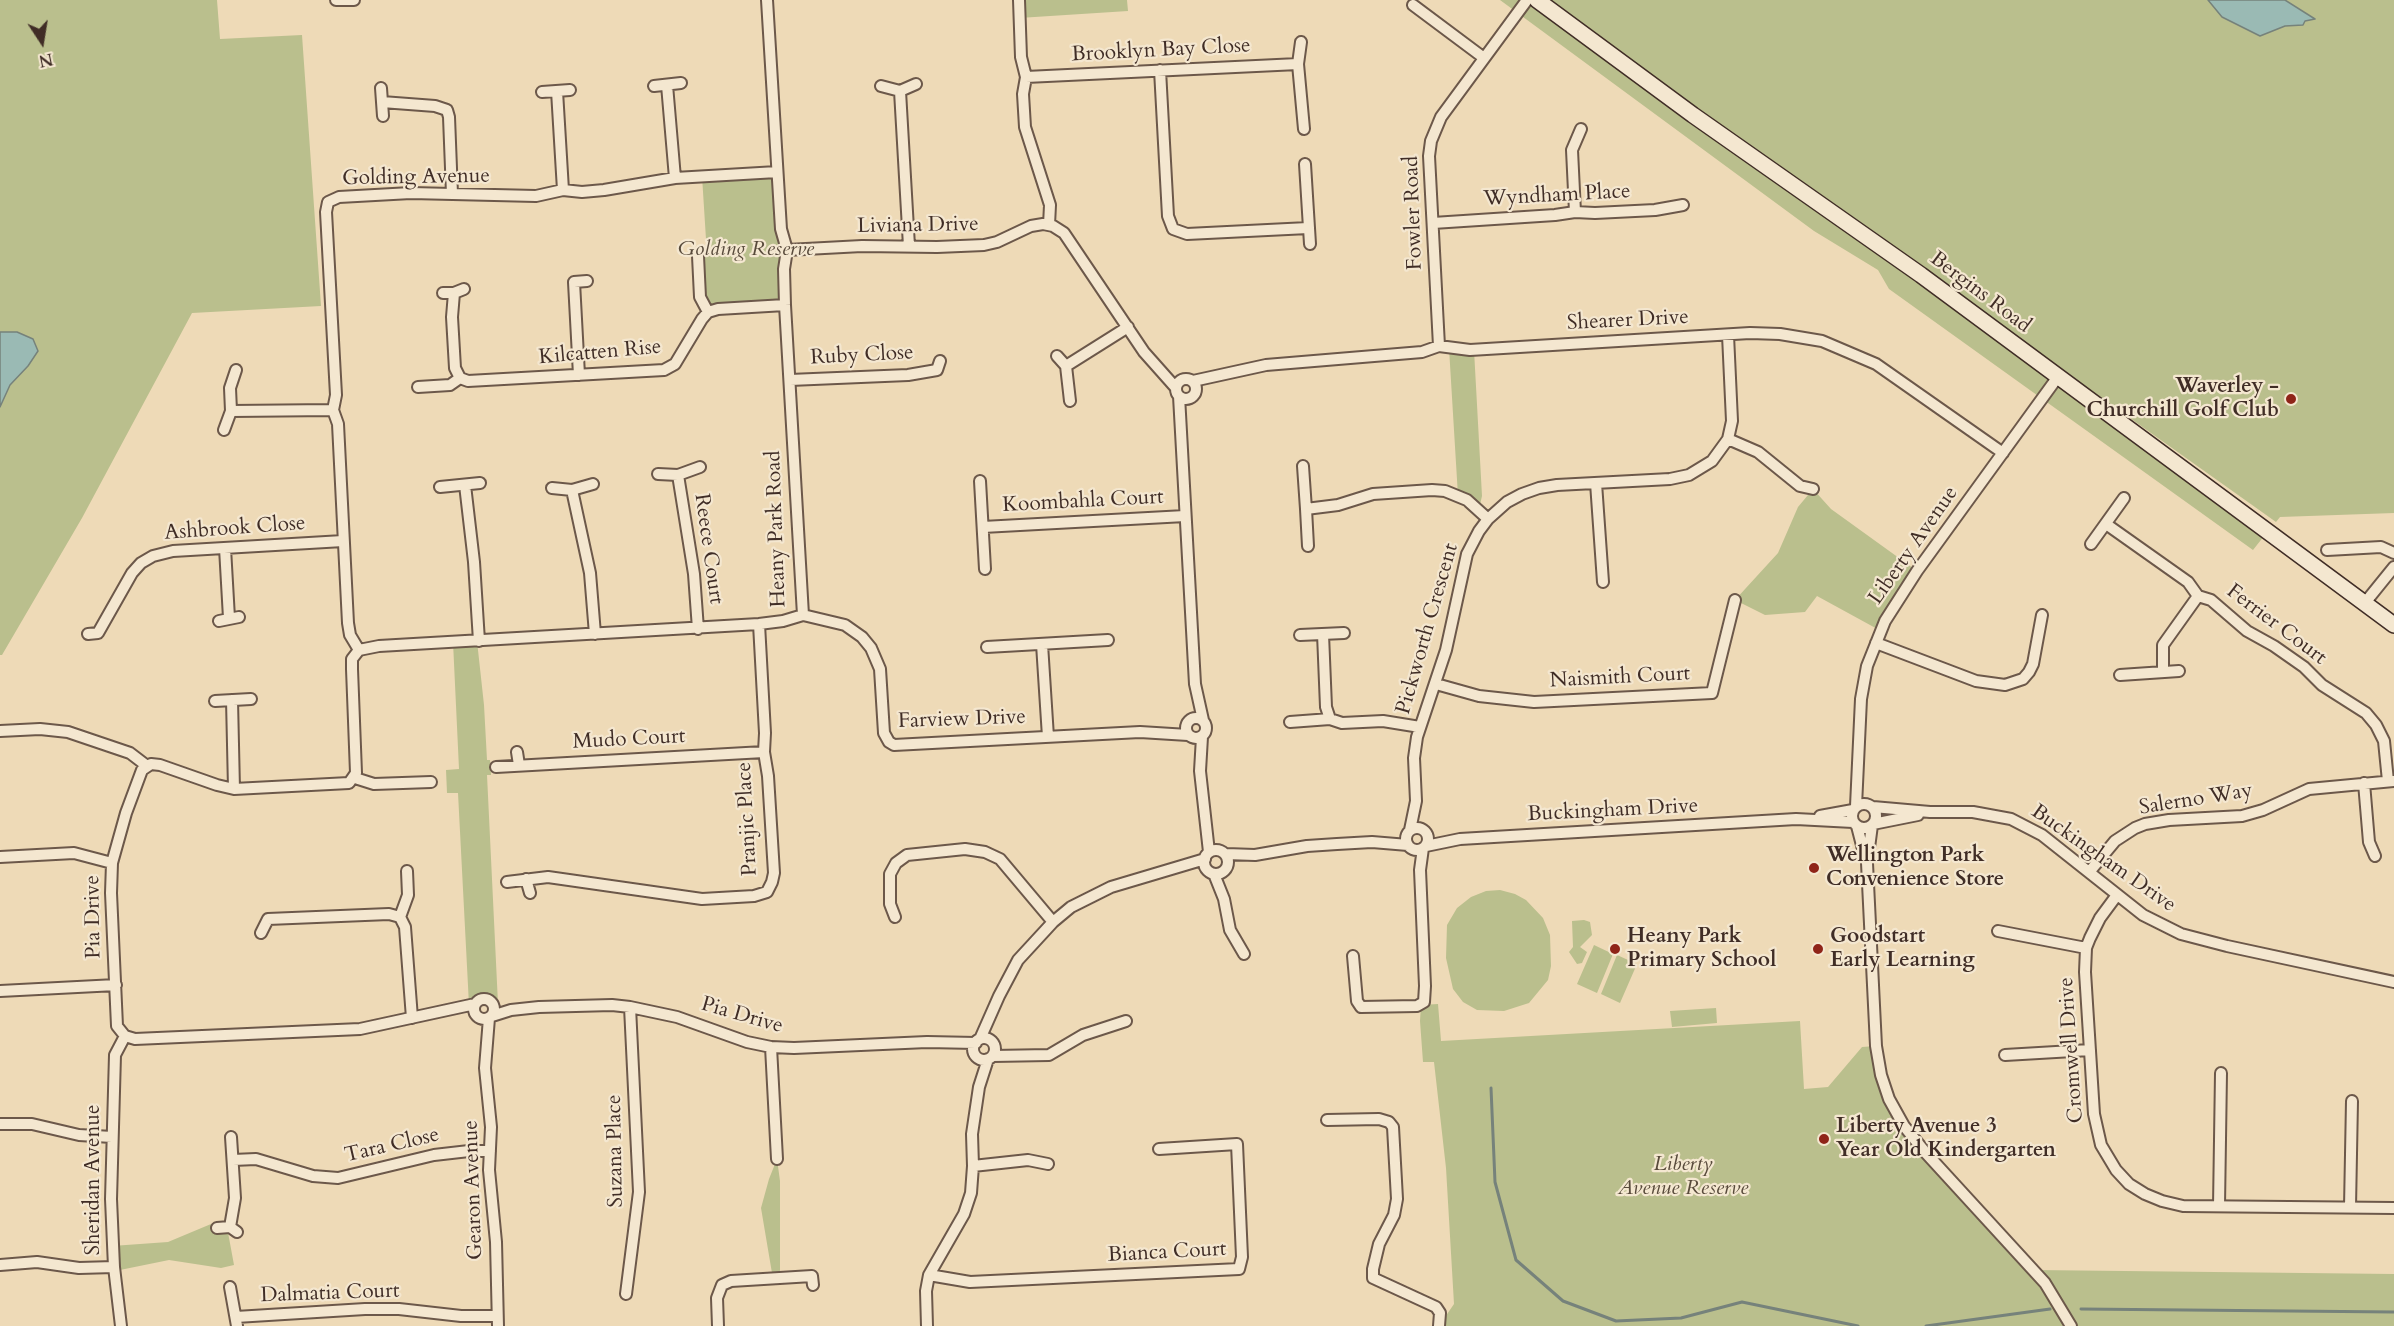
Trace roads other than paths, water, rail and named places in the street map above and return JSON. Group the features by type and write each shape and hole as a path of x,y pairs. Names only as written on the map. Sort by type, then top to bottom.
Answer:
{"main road":[{"name":"Bergins Road","path":"1537,0 1693,115 1921,275 2394,625"}],"street":[{"path":"336,0 354,0"},
{"name":"Heany Park Road","path":"359,650 379,646 698,629 783,621 803,615 785,305 784,269 787,250 781,229 767,0"},
{"path":"1019,0 1021,57 1026,77 1023,94 1025,127 1050,206 1049,225 1064,233 1154,364 1187,389 1182,429 1185,516 1196,684 1207,729 1194,736"},
{"name":"Fowler Road","path":"1439,346 1429,156 1433,134 1441,117 1527,0"},
{"path":"1413,5 1484,58"},
{"path":"1301,42 1298,64 1304,129"},
{"name":"Brooklyn Bay Close","path":"1026,77 1298,64"},
{"path":"1160,70 1168,216 1173,229 1187,234 1308,228"},
{"path":"654,86 681,83"},
{"path":"881,86 900,91 916,84"},
{"path":"668,85 675,178"},
{"path":"381,88 383,116"},
{"path":"542,92 570,90"},
{"path":"557,91 563,190"},
{"path":"900,91 909,246"},
{"path":"382,102 435,106 447,110 452,194"},
{"path":"1575,212 1572,150 1581,129"},
{"path":"1305,164 1310,244"},
{"name":"Golding Avenue","path":"359,650 349,629 338,424 333,410 336,395 326,212 328,202 339,197 370,195 536,196 563,190 582,192 675,178 777,172"},
{"name":"Wyndham Place","path":"1433,223 1575,212 1645,211 1683,205"},
{"name":"Liviana Drive","path":"787,250 984,245 997,242 1031,226 1049,225"},
{"path":"698,256 700,297 708,312 718,309 785,305"},
{"path":"579,375 569,282 587,281"},
{"path":"443,293 459,291 452,317 455,368 460,378"},
{"name":"Kilcatten Rise","path":"418,387 450,385 460,378 468,381 659,371 672,367 708,312"},
{"path":"1066,366 1128,327"},
{"name":"Shearer Drive","path":"1187,389 1226,375 1266,365 1422,352 1439,346 1470,350 1759,333 1791,335 1822,341 1850,351 1892,374 2003,453"},
{"path":"1728,335 1732,407 1728,439 1758,452 1800,486 1812,489"},
{"path":"1057,356 1066,366 1070,401"},
{"path":"224,430 231,411 230,388 236,370"},
{"name":"Ruby Close","path":"789,380 894,376 939,370"},
{"name":"Liberty Avenue","path":"1855,808 1860,759 1861,699 1867,666 1892,608 2058,378"},
{"path":"231,411 333,410"},
{"name":"Pickworth Crescent","path":"1425,831 1416,801 1414,758 1420,727 1436,684 1457,606 1467,555 1488,519 1507,502 1531,491 1557,485 1689,475 1712,461 1728,439"},
{"path":"1303,466 1308,546"},
{"name":"Reece Court","path":"657,474 678,475 700,467"},
{"name":"Reece Court","path":"678,475 694,574 698,629"},
{"name":"Koombahla Court","path":"980,482 985,569"},
{"path":"440,487 480,483"},
{"path":"1596,483 1603,582"},
{"path":"552,488 572,490 593,484"},
{"path":"465,485 474,562 479,641"},
{"path":"572,490 588,556 596,634"},
{"path":"1306,509 1338,505 1373,494 1439,490 1467,500 1488,519"},
{"path":"2091,544 2124,498"},
{"name":"Koombahla Court","path":"983,527 1185,516"},
{"name":"Ferrier Court","path":"2106,524 2188,582 2198,596 2211,600 2247,631 2274,646 2304,667 2322,685 2366,713 2376,725 2384,741 2391,781"},
{"name":"Ashbrook Close","path":"98,635 128,578 146,559 166,552 343,541"},
{"path":"2327,550 2384,547 2394,553"},
{"path":"225,548 229,619"},
{"path":"2364,604 2394,567"},
{"path":"2163,671 2163,645 2198,596"},
{"name":"Naismith Court","path":"1436,684 1479,696 1534,702 1712,693 1735,600"},
{"name":"Farview Drive","path":"803,615 844,625 862,637 871,648 880,669 884,733 891,744 902,746 1140,732 1194,736"},
{"path":"1876,643 1976,681 2005,685 2023,679 2029,672 2033,664 2042,615"},
{"name":"Pranjic Place","path":"507,882 548,877 694,898 763,894 770,888 774,878 768,776 764,752 759,624"},
{"path":"1300,635 1344,633"},
{"path":"1323,634 1326,707 1330,719"},
{"path":"987,647 1108,640"},
{"path":"1042,644 1048,737"},
{"path":"0,731 61,730 130,753 147,766 160,765 234,789 342,785 355,778 357,767 352,663 359,650"},
{"path":"2120,675 2179,671"},
{"path":"1196,684 1186,729 1194,736 1207,818 1230,930 1244,954"},
{"path":"214,701 251,699"},
{"path":"232,700 234,789"},
{"path":"1189,721 1197,718 1203,720"},
{"path":"1290,723 1330,719 1342,723 1383,721 1420,727"},
{"name":"Farview Drive","path":"1140,732 1189,721"},
{"path":"518,752 519,765"},
{"name":"Mudo Court","path":"496,767 764,752"},
{"name":"Liberty Avenue","path":"1860,759 1871,806"},
{"name":"Pia Drive","path":"124,1036 117,1026 112,863 139,777 147,766"},
{"path":"355,778 374,784 431,782"},
{"name":"Salerno Way","path":"2090,872 2115,841 2145,824 2169,820 2242,816 2264,810 2309,789 2391,781"},
{"path":"2364,783 2369,842 2375,856"},
{"name":"Pickworth Crescent","path":"1409,831 1416,801"},
{"path":"1867,863 1855,824 1855,808 1863,803 1871,806 1876,818 1872,825 1867,863 1876,1046 1881,1075 1889,1099 1904,1126 1925,1152 2045,1283 2071,1326"},
{"name":"Buckingham Drive","path":"1871,806 1930,812 1973,812 2011,819 2042,835 2143,915 2181,934 2394,982"},
{"name":"Buckingham Drive","path":"1805,819 1855,808"},
{"name":"Buckingham Drive","path":"1872,825 1930,812"},
{"name":"Buckingham Drive","path":"1372,842 1418,847 1460,839 1805,819 1855,824"},
{"path":"1855,824 1866,828 1872,825"},
{"path":"927,1326 926,1291 929,1275 964,1214 971,1193 972,1134 993,1011 1018,960 1053,922 1079,902 1111,886 1166,872 1307,846 1372,842 1416,828 1425,831 1429,838 1418,847"},
{"path":"1409,831 1406,839 1418,847"},
{"name":"Buckingham Drive","path":"1425,831 1460,839"},
{"path":"1353,956 1357,1001 1361,1007 1417,1006 1424,1002 1418,847"},
{"path":"895,917 890,904 890,874 896,862 907,855 965,849 985,852 1000,859 1053,922"},
{"path":"0,856 74,853 112,863"},
{"path":"408,871 408,895 400,917 405,927 412,1018"},
{"path":"526,879 530,893"},
{"name":"Cromwell Drive","path":"2117,895 2100,918 2086,948 2085,972 2096,1128 2105,1154 2116,1170 2138,1190 2162,1202 2183,1206 2394,1208"},
{"path":"261,933 267,914 389,914 400,917"},
{"path":"1998,931 2086,948"},
{"path":"0,991 116,985"},
{"path":"484,999 493,1003 495,1011 491,1017 483,1019 476,1011 484,999"},
{"name":"Pia Drive","path":"493,1003 539,1006 593,1004 630,1007 677,1017 747,1042 771,1047 935,1042 1036,1057 1049,1055 1083,1035 1126,1021"},
{"name":"Pia Drive","path":"491,1017 539,1006"},
{"name":"Suzana Place","path":"626,1294 639,1192 630,1007"},
{"path":"124,1036 143,1039 360,1029 429,1015 476,1011"},
{"name":"Gearon Avenue","path":"476,1011 485,1052 491,1127 490,1200 496,1242 498,1321"},
{"name":"Gearon Avenue","path":"485,1052 491,1017"},
{"name":"Sheridan Avenue","path":"121,1326 114,1267 111,1199 115,1054 124,1036"},
{"path":"771,1047 777,1159"},
{"path":"2005,1055 2090,1050"},
{"path":"2219,1206 2221,1073"},
{"path":"2350,1207 2352,1101"},
{"path":"1327,1120 1379,1119 1389,1122 1393,1127 1396,1208 1379,1244 1372,1269 1373,1278 1436,1307 1440,1313 1439,1326"},
{"path":"0,1124 22,1123 79,1135 112,1137"},
{"path":"217,1227 234,1229 235,1197 231,1137"},
{"name":"Bianca Court","path":"929,1275 970,1282 1239,1269 1242,1257 1237,1144 1158,1149"},
{"name":"Tara Close","path":"233,1160 256,1158 313,1176 338,1178 434,1155 489,1151"},
{"path":"973,1166 1028,1160 1048,1164"},
{"path":"0,1265 36,1262 80,1268 114,1267"},
{"path":"718,1326 717,1298 722,1285 731,1281 812,1276"},
{"name":"Dalmatia Court","path":"230,1287 237,1322 365,1309 399,1309 498,1321"}],"water":[{"path":"2208,0 2285,0 2315,19 2305,21 2303,25 2285,26 2260,36 2222,17"},
{"path":"0,332 17,332 33,339 38,351 28,366 10,385 0,407"}],"waterway":[{"path":"1491,1088 1495,1182 1516,1260 1563,1301 1616,1321 1681,1318 1742,1302 1858,1326"},
{"path":"1926,1326 2050,1309"},
{"path":"2081,1309 2394,1312"}],"place":[{"name":"Waverley - Churchill Golf Club","path":"2291,399"},
{"name":"Wellington Park Convenience Store","path":"1814,868"},
{"name":"Heany Park Primary School","path":"1615,949"},
{"name":"Goodstart Early Learning","path":"1818,949"},
{"name":"Liberty Avenue 3 Year Old Kindergarten","path":"1824,1139"}],"park label":[{"name":"Golding Reserve","path":"746,250"},
{"name":"Liberty Avenue Reserve","path":"1683,1177"}]}
